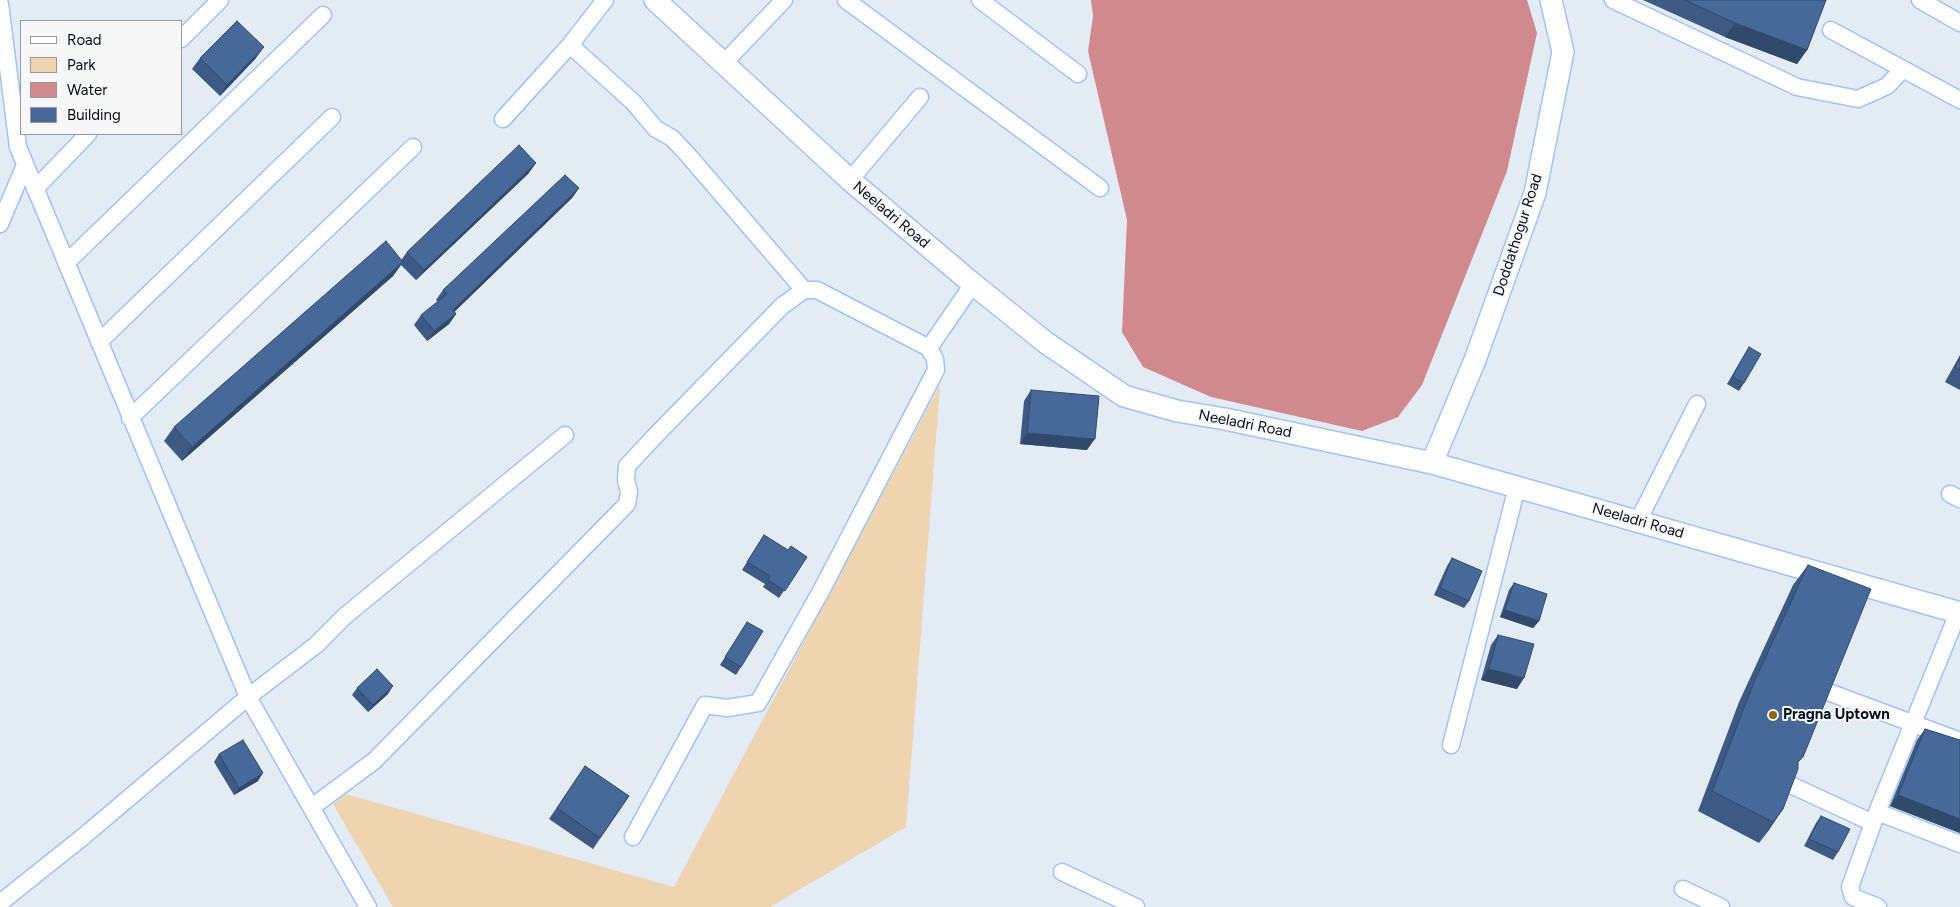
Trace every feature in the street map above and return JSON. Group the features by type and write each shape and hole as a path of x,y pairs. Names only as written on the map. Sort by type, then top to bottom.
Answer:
{"street":[{"path":"182,38 220,0"},
{"path":"503,119 570,45 604,0"},
{"name":"Neeladri Road","path":"654,0 850,180 974,284 1058,351 1124,396 1177,411 1225,419 1432,463 1959,613"},
{"path":"723,64 784,0"},
{"path":"846,0 1100,188"},
{"path":"980,0 1078,74"},
{"name":"Doddathogur Road","path":"1432,463 1475,360 1535,193 1563,52 1551,0"},
{"path":"1613,0 1798,87 1858,99 1887,86 1903,69"},
{"path":"1920,0 1960,23"},
{"path":"0,4 4,78 18,147 25,165 248,697 368,907"},
{"path":"66,263 323,15"},
{"path":"1831,30 1960,100"},
{"path":"570,45 633,102 656,130 672,138 804,290"},
{"path":"850,180 920,98"},
{"path":"98,342 332,117"},
{"path":"35,189 87,135"},
{"path":"130,418 414,147"},
{"path":"0,224 25,165"},
{"path":"930,348 974,284"},
{"path":"312,807 374,761 627,504 629,492 626,480 627,466 782,306 804,290 817,290 838,299 930,348 935,359 936,370 821,591 758,703 727,708 705,705 633,837"},
{"path":"1638,521 1697,404"},
{"path":"0,903 248,697 316,645 345,616 565,435"},
{"path":"1450,745 1517,487"},
{"path":"1878,907 1849,902 1850,887 1875,818 1959,613"},
{"path":"1831,693 1960,741"},
{"path":"1793,786 1875,818 1960,844"},
{"path":"1062,872 1136,907"},
{"path":"1683,889 1721,907"}],"green space":[{"path":"940,385 906,827 770,907 393,907 333,804 346,794 674,887"}],"water":[{"path":"1091,0 1527,0 1537,33 1507,171 1422,385 1398,417 1362,431 1211,397 1143,367 1122,332 1127,220 1088,51 1093,16"}],"building":[{"path":"1685,0 1826,0 1807,50 1735,23"},
{"path":"237,21 264,47 227,85 200,58"},
{"path":"519,145 536,163 424,270 407,252"},
{"path":"565,175 579,188 453,310 456,314 434,331 421,315 447,294 443,290"},
{"path":"386,241 403,262 192,447 174,427"},
{"path":"1749,347 1761,354 1744,383 1732,377"},
{"path":"1960,358 1960,370 1955,367"},
{"path":"1031,390 1099,396 1095,439 1027,433"},
{"path":"764,535 788,550 791,546 807,557 785,591 768,580 770,576 747,562"},
{"path":"1452,558 1482,571 1469,601 1440,588"},
{"name":"Pragna Uptown","path":"1808,565 1871,589 1803,757 1798,762 1798,769 1783,809 1773,822 1712,791 1754,682"},
{"path":"1514,583 1547,594 1539,621 1505,610"},
{"path":"747,622 763,631 741,667 725,657"},
{"path":"1498,635 1534,644 1524,678 1489,669"},
{"path":"377,669 393,686 373,705 357,688"},
{"path":"1925,729 1960,740 1960,819 1898,795"},
{"path":"243,740 263,773 239,788 219,754"},
{"path":"585,766 629,796 600,838 557,808"},
{"path":"1821,816 1850,829 1838,852 1809,839"}],"place":[{"name":"Pragna Uptown","path":"1773,715"}]}
